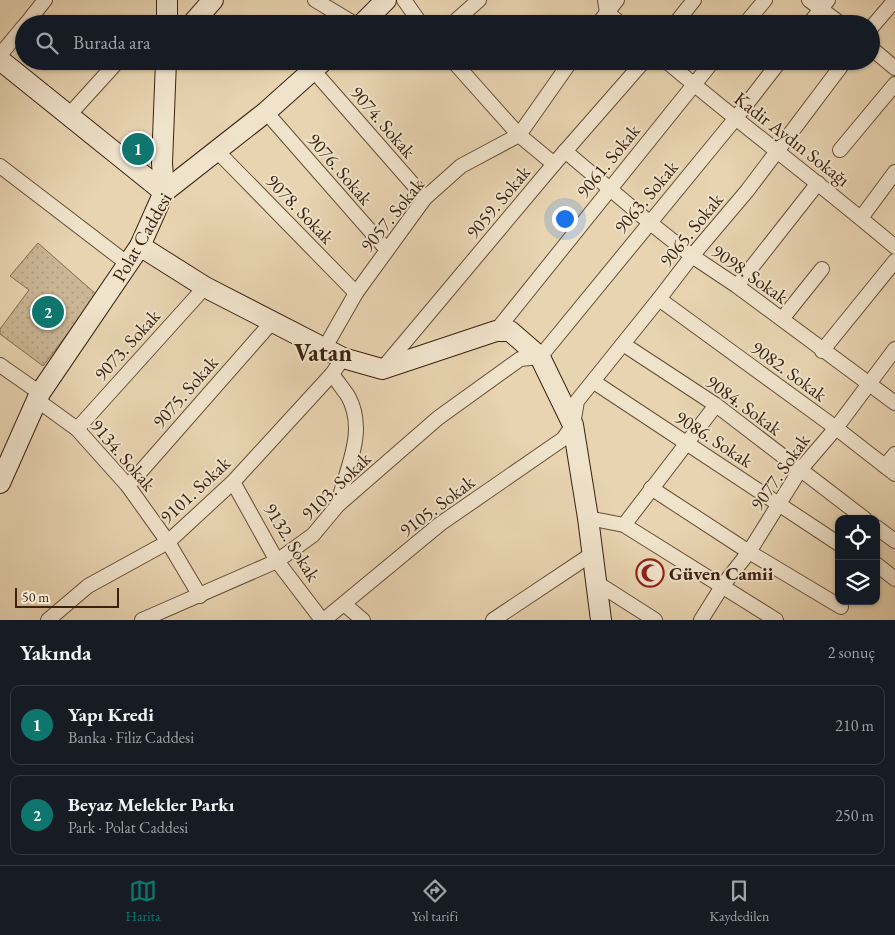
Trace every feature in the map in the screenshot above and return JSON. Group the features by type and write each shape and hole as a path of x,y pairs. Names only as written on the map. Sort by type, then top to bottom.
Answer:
{"main road":[{"path":"167,0 167,15"},
{"path":"200,15 212,0"},
{"path":"371,15 386,0"},
{"path":"0,60 164,192"},
{"path":"164,192 162,163 166,70"},
{"name":"Polat Caddesi","path":"0,482 39,397 140,246 164,192 266,112 313,70"},
{"path":"162,163 169,175 193,169"},
{"path":"140,246 205,286 324,349 337,366 382,369 496,331 510,331 540,357 573,425 588,518 601,620"}],"street":[{"path":"33,15 45,0"},
{"path":"315,0 340,15"},
{"path":"404,0 415,15"},
{"path":"462,15 479,0"},
{"path":"606,6 617,0"},
{"path":"682,15 694,0"},
{"path":"752,15 765,0"},
{"path":"808,0 825,4 834,15"},
{"path":"880,18 895,0"},
{"path":"816,15 825,4"},
{"path":"0,55 15,37"},
{"path":"880,56 895,68"},
{"path":"69,115 110,70"},
{"name":"9074. Sokak","path":"321,70 425,198"},
{"path":"460,70 519,135 554,164"},
{"name":"9057. Sokak","path":"324,349 356,292 425,198 461,166 519,135 565,70"},
{"name":"9059. Sokak","path":"382,369 554,164 636,70"},
{"name":"Kadir Aydın Sokağı","path":"676,70 895,247"},
{"name":"9061. Sokak","path":"496,331 706,70"},
{"name":"9063. Sokak","path":"540,357 649,222 736,119 773,70"},
{"name":"9065. Sokak","path":"573,425 578,401 692,256 747,191 838,70"},
{"path":"840,150 895,84"},
{"name":"9076. Sokak","path":"266,112 387,250"},
{"name":"9078. Sokak","path":"217,151 356,292"},
{"name":"9098. Sokak","path":"565,152 692,256 737,286 822,351 895,403"},
{"path":"861,218 895,172"},
{"path":"3,173 128,264"},
{"path":"737,286 818,183"},
{"path":"822,351 895,261"},
{"path":"782,320 822,269"},
{"name":"9073. Sokak","path":"77,429 205,286"},
{"name":"9082. Sokak","path":"659,300 836,428 890,470"},
{"name":"9075. Sokak","path":"128,486 272,322"},
{"name":"9084. Sokak","path":"622,344 716,405 860,515"},
{"name":"9077. Sokak","path":"701,620 723,585 749,552 800,470 836,428 895,349"},
{"name":"9103. Sokak","path":"142,620 277,561 313,535 338,505 438,418 520,359 540,357"},
{"name":"9134. Sokak","path":"0,365 77,429 128,486 168,542 200,596"},
{"path":"337,366 356,416 356,444 338,505"},
{"name":"9101. Sokak","path":"48,620 88,586 168,542 234,482 337,366"},
{"name":"9086. Sokak","path":"594,382 835,541"},
{"path":"624,525 716,405"},
{"name":"9105. Sokak","path":"323,620 440,524 563,439 573,425"},
{"path":"890,470 895,454"},
{"name":"9132. Sokak","path":"234,482 277,561 323,620"},
{"path":"651,488 749,552 841,607"},
{"path":"588,518 624,525 723,585 776,620"},
{"path":"880,530 895,541"},
{"path":"493,620 592,554"},
{"path":"880,567 895,579"},
{"path":"597,584 654,620"},
{"path":"344,604 363,620"}],"shaded area":[{"path":"38,243 97,295 43,366 0,334 0,329 29,290 10,276"}],"place":[{"name":"Yapı Kredi","path":"138,149"},
{"name":"Beyaz Melekler Parkı","path":"48,312"},
{"name":"Güven Camii","path":"650,573"}],"district":[{"name":"Vatan","path":"323,352"}]}
